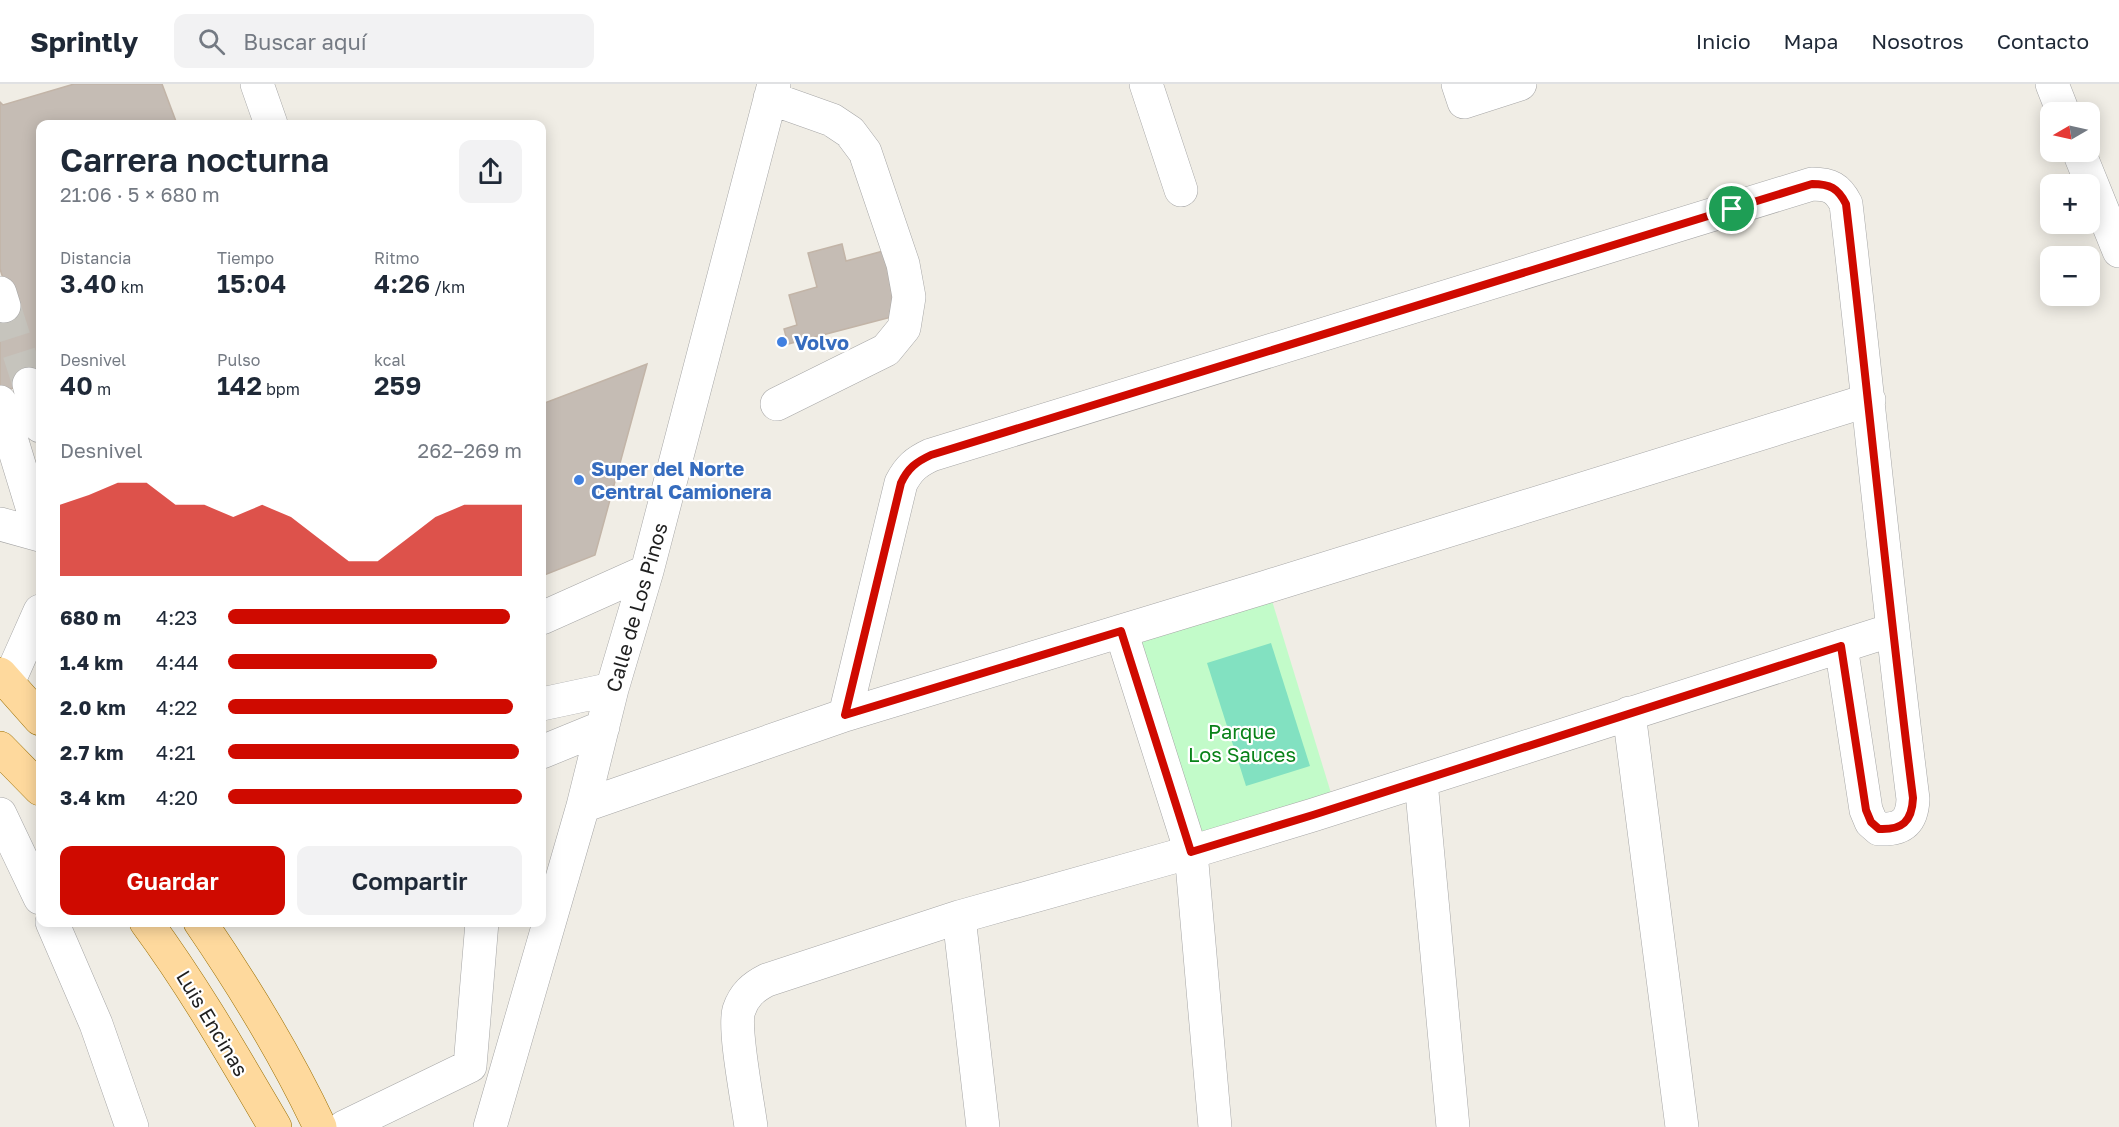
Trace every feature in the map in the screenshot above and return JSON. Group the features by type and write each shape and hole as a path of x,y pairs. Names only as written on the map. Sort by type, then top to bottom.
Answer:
{"main road":[{"path":"4,678 36,714"},
{"path":"0,748 36,785"},
{"name":"Luis Encinas","path":"150,927 181,971 275,1127"},
{"path":"203,927 271,1032 320,1127"}],"street":[{"path":"257,84 270,120"},
{"path":"1146,84 1181,190"},
{"path":"1458,84 1464,102 1520,84"},
{"path":"2052,84 2059,102"},
{"path":"772,91 832,120 850,132 865,152 903,264 909,297 904,328 886,350 777,404"},
{"name":"Calle de Los Pinos","path":"490,1127 583,806 612,689 647,571 772,91"},
{"path":"2083,162 2119,251"},
{"path":"845,715 901,483 907,471 916,462 954,448 1812,184 1833,187 1841,193 1846,204 1869,400 1892,630 1913,798 1909,819 1900,826 1879,829 1871,822 1866,810 1841,646"},
{"path":"28,384 36,412"},
{"path":"583,806 845,715 1869,400"},
{"path":"0,402 36,521"},
{"path":"0,524 36,533"},
{"path":"546,616 647,571"},
{"path":"4,678 36,618"},
{"path":"751,1127 738,1029 738,1011 753,987 767,980 960,917 1191,852 1421,781 1892,630"},
{"path":"1121,631 1191,852 1215,1127"},
{"path":"546,703 612,689"},
{"path":"1629,713 1682,1127"},
{"path":"546,750 603,727"},
{"path":"1421,781 1453,1127"},
{"path":"0,814 36,890"},
{"path":"960,917 983,1127"},
{"path":"54,927 96,1024 132,1127"},
{"path":"344,1127 470,1066 482,927"}],"green space":[{"name":"Parque Los Sauces","path":"1269,591 1331,793 1197,835 1137,631"},
{"path":"1271,643 1310,766 1246,786 1207,663"}],"building":[{"path":"74,84 162,84 176,120 36,120 36,381 0,392 0,307 11,303 0,269 0,102 3,105"},
{"path":"842,244 846,261 887,250 903,314 788,344 784,329 797,325 789,295 817,287 808,253"},
{"name":"Super del Norte Central Camionera","path":"647,364 595,555 546,574 546,402"}],"tunnel":[{"path":"4,306 29,384"}],"place":[{"name":"Volvo","path":"782,342"},
{"name":"Super del Norte Central Camionera","path":"579,480"}],"route":[{"path":"1812,184 1833,187 1841,193 1846,204 1869,400 1892,630 1913,798 1909,819 1900,826 1879,829 1871,822 1866,810 1841,646 1421,781 1191,852 1121,631 845,715 901,483 907,471 916,462 931,455 1732,209 1812,184"}]}
